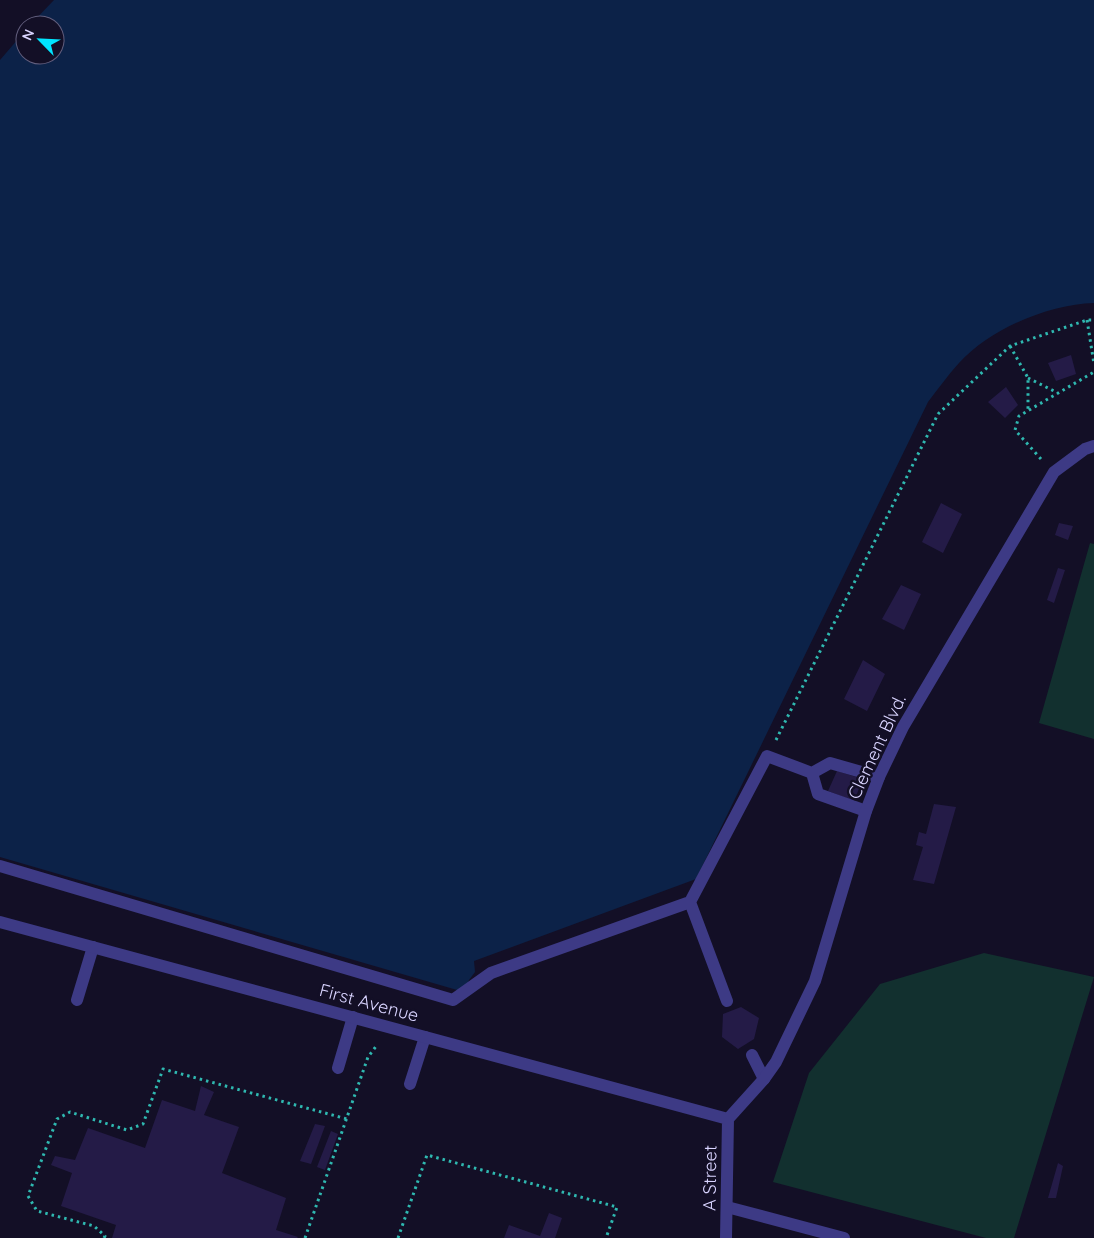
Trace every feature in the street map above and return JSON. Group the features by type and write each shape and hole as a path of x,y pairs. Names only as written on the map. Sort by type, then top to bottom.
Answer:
{"street":[{"name":"Clement Blvd.","path":"728,1119 764,1079 776,1062 815,981 866,811 879,777 903,727 1054,472 1085,449 1094,446"},
{"path":"0,866 453,1000 491,973 690,902 768,756 812,773"},
{"path":"812,773 830,763 879,777"},
{"path":"812,773 818,794 866,811"},
{"path":"690,902 727,1002"},
{"name":"First Avenue","path":"0,922 728,1119"},
{"path":"78,1000 93,947"},
{"path":"338,1068 353,1017"},
{"path":"410,1084 425,1037"},
{"path":"752,1055 764,1079"},
{"name":"A Street","path":"726,1238 728,1119"},
{"path":"727,1208 844,1238"}],"path":[{"path":"1086,320 1094,364"},
{"path":"768,756 938,414 1010,346 1086,320 1094,320"},
{"path":"1010,346 1028,378 1028,411"},
{"path":"1054,472 1016,430 1019,416 1094,372"},
{"path":"1028,378 1058,393"},
{"path":"305,1238 368,1057 390,1027"},
{"path":"104,1238 105,1236 94,1226 37,1212 28,1196 57,1119 70,1112 127,1130 142,1124 163,1069 347,1119"},
{"path":"398,1238 427,1155 617,1207 606,1238"}],"green space":[{"path":"1090,543 1094,544 1094,739 1039,723"},
{"path":"984,953 1094,977 1014,1238 986,1238 773,1182 809,1073 880,984"}],"water":[{"path":"54,0 1094,0 1094,303 1077,304 1040,313 1003,329 987,339 959,363 928,402 696,879 474,961 475,972 464,992 0,857 0,60 15,43 15,65 65,65 65,15 40,15"}],"building":[{"path":"1071,355 1076,374 1056,381 1048,363"},
{"path":"1006,387 1018,405 1005,418 988,402"},
{"path":"941,503 962,514 943,553 922,542"},
{"path":"1059,523 1073,526 1068,540 1055,535"},
{"path":"1058,568 1065,570 1054,603 1047,600"},
{"path":"901,585 921,594 904,630 882,619"},
{"path":"863,660 885,674 867,711 844,699"},
{"path":"837,771 863,779 854,801 828,791"},
{"path":"934,804 956,807 934,884 913,880 923,847 916,845 919,832 926,834"},
{"path":"741,1007 759,1018 754,1039 738,1049 722,1037 723,1014"},
{"path":"201,1086 214,1092 204,1115 239,1127 222,1173 286,1198 276,1230 297,1238 112,1238 116,1225 61,1206 72,1173 51,1165 55,1156 75,1160 88,1128 145,1148 162,1100 195,1111"},
{"path":"315,1124 325,1126 311,1164 300,1161"},
{"path":"331,1131 338,1134 325,1170 317,1167"},
{"path":"1058,1163 1063,1166 1056,1198 1048,1198"},
{"path":"549,1213 562,1218 555,1238 504,1238 509,1225 540,1236"}]}
